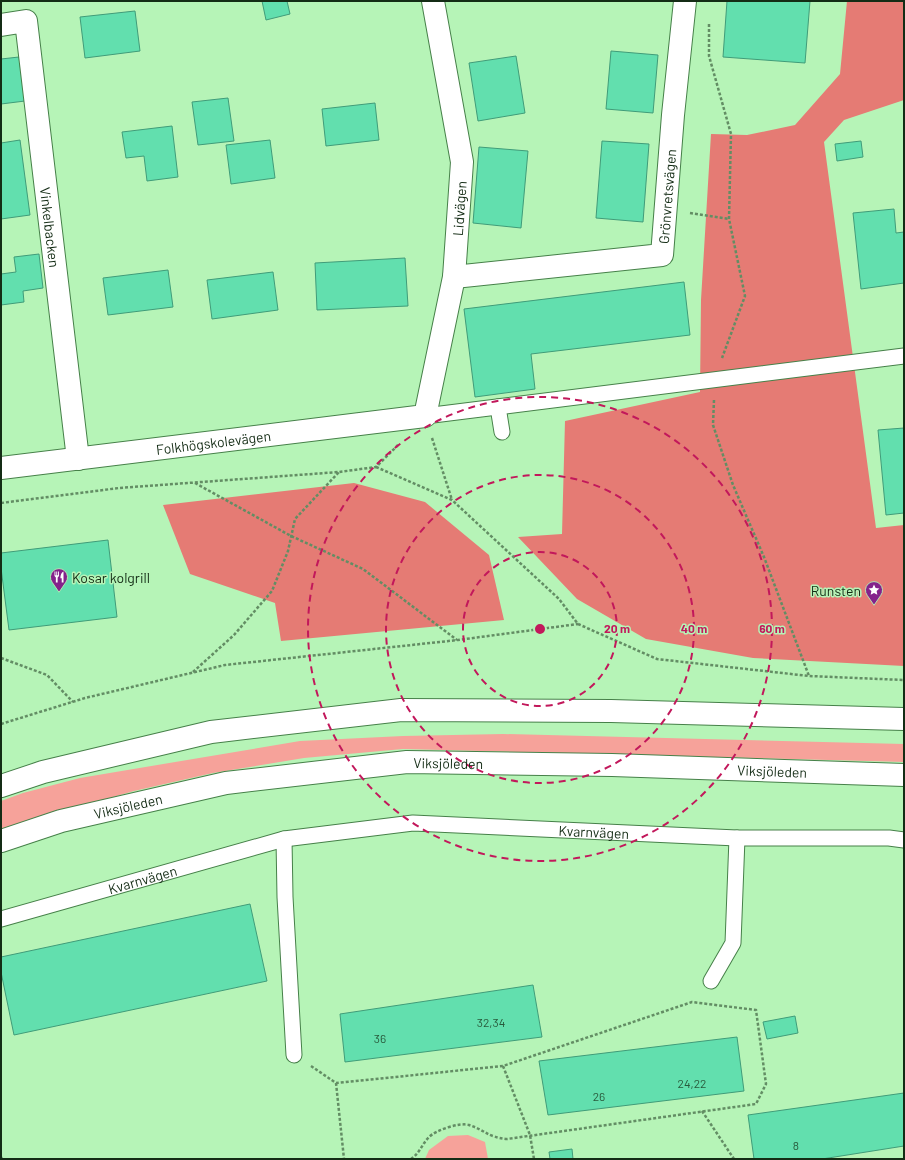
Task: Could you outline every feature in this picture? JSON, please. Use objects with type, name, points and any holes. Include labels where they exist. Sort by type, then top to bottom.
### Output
[{"type":"main road","name":"Lidvägen","points":[[425,416],[454,277],[462,162],[433,1]]},
{"type":"main road","name":"Grönvretsvägen","points":[[454,277],[662,255],[685,1]]},
{"type":"main road","name":"Vinkelbacken","points":[[1,25],[26,21],[78,459]]},
{"type":"main road","name":"Folkhögskolevägen","points":[[1,468],[425,416]]},
{"type":"main road","points":[[1,786],[43,772],[212,732],[401,710],[611,711],[904,719]]},
{"type":"main road","name":"Viksjöleden","points":[[1,841],[61,821],[226,783],[407,762],[620,765],[904,775]]},
{"type":"lane","points":[[425,416],[904,356]]},
{"type":"lane","points":[[498,407],[502,432]]},
{"type":"lane","name":"Kvarnvägen","points":[[1,919],[284,839],[413,823],[737,838],[889,838],[904,840]]},
{"type":"lane","points":[[711,981],[733,943],[737,838]]},
{"type":"lane","points":[[284,839],[285,897],[294,1055]]},
{"type":"path","points":[[709,17],[709,56]]},
{"type":"path","points":[[665,209],[729,218]]},
{"type":"path","points":[[376,467],[425,416],[452,500]]},
{"type":"path","points":[[1,503],[119,488],[340,472],[376,467],[452,500],[559,599],[578,624],[657,659],[809,676],[904,680]]},
{"type":"path","points":[[192,673],[234,635],[272,591],[288,551],[295,519],[340,472]]},
{"type":"path","points":[[195,483],[291,536],[363,569],[458,640]]},
{"type":"path","points":[[1,724],[73,702],[225,665],[458,640],[578,624]]},
{"type":"path","points":[[1,658],[47,675],[73,702]]},
{"type":"path","points":[[294,1055],[336,1083],[503,1066],[692,1002],[756,1010],[766,1084],[756,1104],[507,1139],[493,1138],[468,1124],[444,1128],[428,1137],[418,1155],[412,1159]]},
{"type":"path","points":[[503,1066],[530,1135],[534,1159]]},
{"type":"path","points":[[336,1083],[344,1159]]},
{"type":"path","points":[[702,1111],[734,1159]]},
{"type":"shaded area","points":[[847,1],[904,1],[904,100],[844,120],[824,142],[876,528],[904,525],[904,666],[753,658],[646,639],[577,599],[518,537],[562,534],[565,421],[700,392],[701,300],[711,134],[747,135],[795,125],[840,74]]},
{"type":"shaded area","points":[[354,483],[425,502],[489,555],[504,620],[281,641],[275,603],[190,574],[163,505]]},
{"type":"shaded area","points":[[503,734],[904,744],[904,762],[403,749],[304,758],[213,773],[134,791],[1,829],[1,801],[23,793],[80,778],[300,741],[403,736]]},
{"type":"shaded area","points":[[468,1135],[485,1142],[488,1159],[425,1159],[429,1150],[448,1136]]},
{"type":"building","points":[[262,1],[287,1],[290,14],[266,20]]},
{"type":"building","points":[[727,1],[810,1],[805,63],[723,57]]},
{"type":"building","points":[[135,11],[140,51],[85,58],[80,17]]},
{"type":"building","points":[[611,51],[658,55],[653,113],[606,109]]},
{"type":"building","points":[[516,56],[525,113],[478,121],[469,63]]},
{"type":"building","points":[[19,57],[25,101],[1,104],[1,59]]},
{"type":"building","points":[[228,98],[234,141],[198,145],[192,102]]},
{"type":"building","points":[[375,103],[379,140],[326,146],[322,109]]},
{"type":"building","points":[[172,126],[178,177],[147,181],[144,156],[126,158],[122,132]]},
{"type":"building","points":[[20,140],[30,215],[1,219],[1,143]]},
{"type":"building","points":[[270,140],[275,178],[231,184],[226,145]]},
{"type":"building","points":[[602,141],[649,144],[643,222],[596,218]]},
{"type":"building","points":[[861,141],[863,157],[837,161],[835,144]]},
{"type":"building","points":[[479,147],[528,151],[521,228],[473,223]]},
{"type":"building","points":[[894,209],[896,233],[904,232],[904,283],[861,289],[853,213]]},
{"type":"building","points":[[39,254],[43,288],[23,291],[24,302],[1,305],[1,274],[16,272],[14,257]]},
{"type":"building","points":[[405,258],[408,306],[317,310],[315,263]]},
{"type":"building","points":[[168,270],[173,307],[108,315],[103,278]]},
{"type":"building","points":[[273,272],[278,310],[212,319],[207,280]]},
{"type":"building","points":[[684,282],[690,335],[531,354],[535,389],[475,397],[464,309]]},
{"type":"building","points":[[904,428],[904,513],[886,515],[878,430]]},
{"type":"building","name":"Kosar kolgrill","points":[[108,540],[117,617],[9,630],[1,568],[1,553]]},
{"type":"building","points":[[250,904],[267,981],[14,1035],[1,972],[1,957]]},
{"type":"building","points":[[533,985],[542,1037],[345,1062],[340,1014]]},
{"type":"building","points":[[795,1016],[798,1033],[767,1039],[763,1022]]},
{"type":"building","points":[[737,1037],[744,1091],[548,1115],[539,1061]]},
{"type":"building","points":[[904,1093],[904,1146],[822,1159],[754,1159],[748,1115]]},
{"type":"building","points":[[572,1149],[573,1159],[550,1159],[549,1152]]},
{"type":"place","name":"Kosar kolgrill","points":[[59,592]]},
{"type":"place","name":"Runsten","points":[[874,605]]}]
